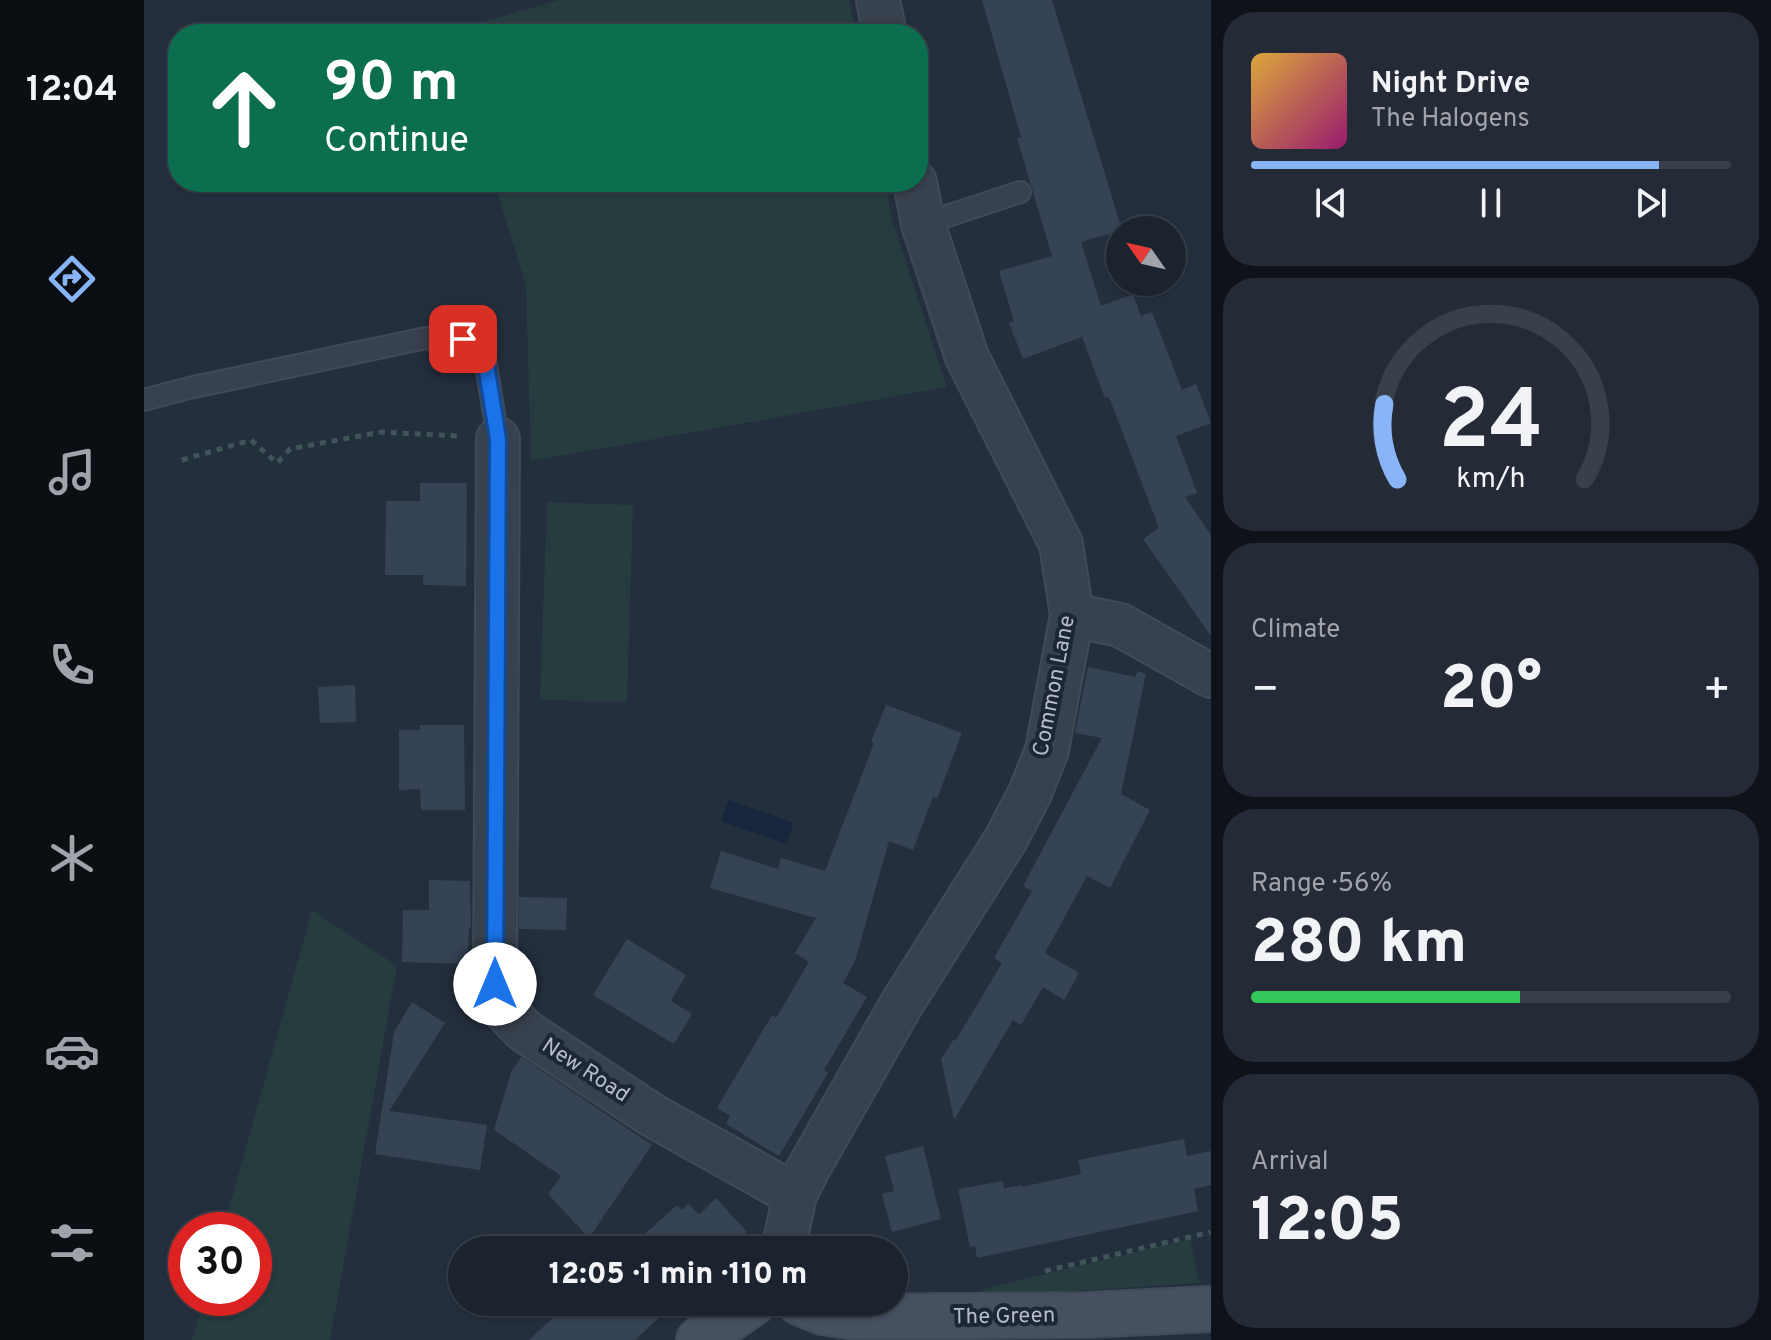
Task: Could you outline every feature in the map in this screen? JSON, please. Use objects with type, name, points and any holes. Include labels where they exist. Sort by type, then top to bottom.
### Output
[{"type":"street","points":[[878,0],[883,24]]},
{"type":"street","name":"Common Lane","points":[[786,1236],[795,1195],[901,1005],[1006,839],[1030,793],[1047,750],[1072,615],[1061,544],[967,357],[923,224],[917,192]]},
{"type":"street","name":"New Road","points":[[498,439],[495,984],[505,1011],[526,1032],[652,1115],[795,1195]]},
{"type":"street","points":[[1072,615],[1120,625],[1211,676]]},
{"type":"street","name":"The Green","points":[[849,1316],[1086,1328],[1211,1309]]},
{"type":"street","points":[[699,1340],[734,1316]]},
{"type":"lane","points":[[923,224],[1020,192]]},
{"type":"lane","points":[[144,400],[426,338],[463,339],[485,358],[498,439]]},
{"type":"path","points":[[182,460],[251,440],[277,463],[290,449],[381,432],[498,439]]},
{"type":"path","points":[[1042,1271],[1211,1232]]},
{"type":"green space","points":[[559,0],[849,0],[854,24],[475,24]]},
{"type":"green space","points":[[497,192],[887,192],[893,223],[947,387],[531,461],[526,285]]},
{"type":"green space","points":[[547,502],[633,505],[627,702],[540,700]]},
{"type":"green space","points":[[312,910],[397,966],[330,1340],[192,1340],[199,1316],[272,1316],[272,1212],[228,1212]]},
{"type":"green space","points":[[1190,1239],[1200,1283],[979,1297],[983,1289]]},
{"type":"water","points":[[728,800],[794,823],[786,844],[721,821]]},
{"type":"building","points":[[982,0],[1052,0],[1118,216],[1106,216],[1106,235],[1081,242],[1101,306],[1134,296],[1141,316],[1152,312],[1182,390],[1196,384],[1211,423],[1176,436],[1197,493],[1185,497],[1211,535],[1211,636],[1143,539],[1159,528],[1109,397],[1105,398],[1082,337],[1023,359],[1009,323],[1014,321],[999,271],[1052,256],[1017,138],[1021,137]]},
{"type":"building","points":[[420,483],[467,483],[466,586],[423,585],[423,575],[385,575],[386,501],[420,501]]},
{"type":"building","points":[[1088,667],[1135,677],[1138,671],[1146,674],[1121,794],[1150,810],[1110,888],[1087,876],[1045,953],[1079,973],[1064,1000],[1043,987],[1021,1025],[1013,1020],[954,1120],[941,1059],[956,1040],[1002,963],[994,958],[1032,891],[1023,886],[1102,738],[1075,733]]},
{"type":"building","points":[[355,685],[356,722],[320,723],[318,687]]},
{"type":"building","points":[[886,705],[962,733],[937,799],[933,797],[913,850],[889,841],[855,961],[843,983],[867,997],[824,1070],[828,1073],[779,1156],[726,1124],[730,1116],[717,1108],[772,1015],[776,1018],[809,962],[795,953],[816,918],[710,888],[721,851],[778,869],[781,858],[825,871]]},
{"type":"building","points":[[420,725],[464,725],[465,810],[421,810],[420,789],[399,790],[399,730],[420,730]]},
{"type":"building","points":[[429,880],[470,881],[468,964],[402,962],[403,910],[429,910]]},
{"type":"building","points":[[519,897],[567,898],[566,930],[519,929]]},
{"type":"building","points":[[627,939],[686,975],[671,1001],[692,1014],[674,1044],[593,995]]},
{"type":"building","points":[[412,1002],[445,1023],[389,1111],[487,1125],[480,1170],[375,1154],[394,1032]]},
{"type":"building","points":[[521,1057],[652,1145],[590,1236],[548,1194],[561,1176],[494,1130],[511,1072]]},
{"type":"building","points":[[1184,1139],[1187,1156],[1211,1151],[1211,1185],[1194,1189],[1198,1211],[977,1258],[975,1246],[970,1247],[958,1189],[1003,1181],[1004,1188],[1022,1187],[1081,1174],[1078,1160]]},
{"type":"building","points":[[923,1146],[941,1219],[892,1232],[882,1194],[894,1191],[885,1156]]},
{"type":"building","points":[[716,1198],[747,1232],[743,1236],[643,1236],[677,1205],[682,1210],[688,1203],[699,1215]]},
{"type":"building","points":[[555,1316],[661,1316],[635,1340],[529,1340]]},
{"type":"route","points":[[463,339],[485,358],[498,439],[495,984]]}]
